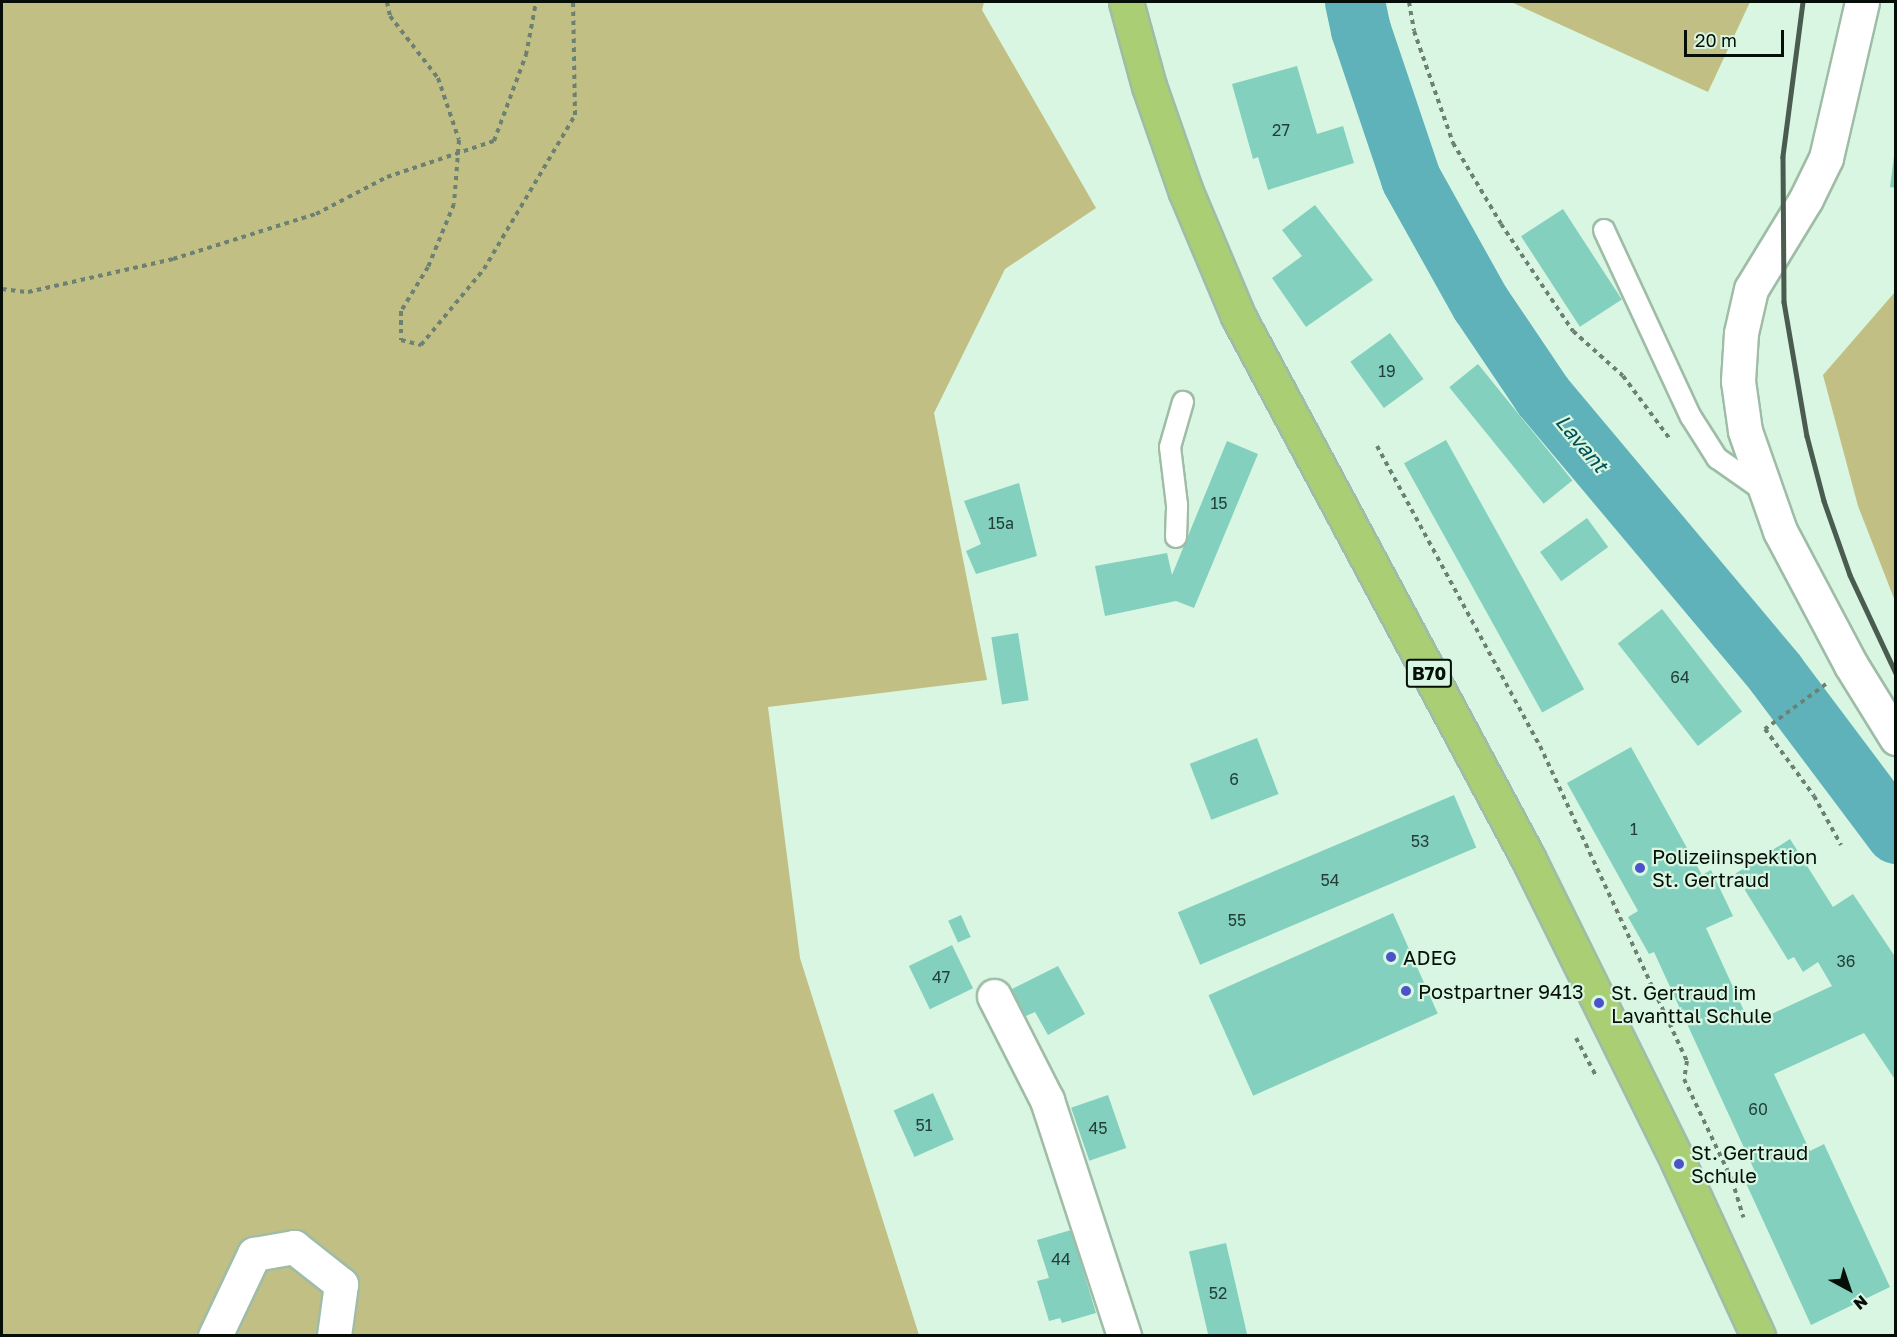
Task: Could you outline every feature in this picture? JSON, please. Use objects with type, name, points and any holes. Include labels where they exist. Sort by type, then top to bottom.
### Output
[{"type":"main road","name":"B70","points":[[1126,2],[1186,192],[1238,316],[1528,858],[1761,1331]]},
{"type":"street","points":[[1862,2],[1826,158],[1806,199],[1751,289],[1741,333],[1738,381],[1745,431],[1764,491],[1851,664],[1896,738]]},
{"type":"street","points":[[994,996],[1047,1100],[1124,1335]]},
{"type":"street","points":[[215,1335],[254,1254],[294,1248],[341,1284],[334,1335]]},
{"type":"lane","points":[[1604,230],[1691,417],[1717,458],[1764,491]]},
{"type":"lane","points":[[1176,537],[1177,505],[1170,447],[1183,402]]},
{"type":"path","points":[[387,2],[390,16],[438,78],[459,140],[454,204],[429,267],[401,311],[401,340],[421,345],[484,269],[575,115],[573,2]]},
{"type":"path","points":[[2,289],[28,292],[172,259],[316,214],[387,177],[494,141],[526,55],[536,2]]},
{"type":"path","points":[[1409,2],[1414,31],[1453,143],[1501,224],[1572,331],[1623,376],[1660,429],[1674,442]]},
{"type":"path","points":[[1377,446],[1540,746],[1687,1061],[1684,1079],[1732,1180],[1745,1223]]},
{"type":"path","points":[[1833,678],[1765,729],[1814,795],[1841,845]]},
{"type":"shaded area","points":[[2,2],[984,2],[982,10],[1096,208],[1005,269],[934,413],[987,680],[768,707],[800,958],[919,1335],[2,1336]]},
{"type":"shaded area","points":[[1511,2],[1750,2],[1708,92]]},
{"type":"shaded area","points":[[1895,292],[1895,601],[1858,506],[1823,375]]},
{"type":"building","points":[[1297,66],[1317,134],[1343,126],[1354,163],[1268,190],[1258,157],[1253,159],[1232,84]]},
{"type":"building","points":[[1894,156],[1896,156],[1896,188],[1890,187]]},
{"type":"building","points":[[1315,205],[1373,280],[1306,327],[1272,278],[1302,256],[1282,230]]},
{"type":"building","points":[[1563,209],[1622,300],[1580,327],[1521,236]]},
{"type":"building","points":[[1390,333],[1424,379],[1384,408],[1350,362]]},
{"type":"building","points":[[1478,364],[1572,481],[1544,504],[1449,387]]},
{"type":"building","points":[[1446,440],[1584,689],[1542,713],[1404,463]]},
{"type":"building","points":[[1227,441],[1258,454],[1194,608],[1176,601],[1105,616],[1095,566],[1167,553],[1172,575]]},
{"type":"building","points":[[1019,483],[1037,556],[976,574],[966,551],[981,544],[964,501]]},
{"type":"building","points":[[1587,518],[1608,547],[1561,581],[1540,552]]},
{"type":"building","points":[[1662,609],[1742,711],[1698,746],[1618,643]]},
{"type":"building","points":[[1018,633],[1029,700],[1002,704],[991,637]]},
{"type":"building","points":[[1257,738],[1279,794],[1211,820],[1190,764]]},
{"type":"building","points":[[1631,747],[1702,875],[1711,870],[1733,916],[1706,928],[1750,1024],[1832,986],[1818,962],[1803,972],[1794,957],[1788,960],[1735,874],[1790,839],[1833,907],[1853,894],[1896,958],[1896,1081],[1864,1033],[1774,1074],[1810,1151],[1824,1144],[1890,1287],[1811,1325],[1745,1181],[1757,1176],[1654,952],[1649,954],[1628,917],[1638,911],[1567,783]]},
{"type":"building","points":[[1454,795],[1476,847],[1200,965],[1178,912]]},
{"type":"building","points":[[1393,913],[1438,1013],[1253,1096],[1208,995]]},
{"type":"building","points":[[961,915],[971,937],[958,943],[948,921]]},
{"type":"building","points":[[952,945],[973,988],[930,1009],[909,966]]},
{"type":"building","points":[[1058,966],[1085,1014],[1048,1035],[1035,1012],[1017,1020],[1004,993]]},
{"type":"building","points":[[933,1093],[954,1140],[914,1157],[894,1110]]},
{"type":"building","points":[[1108,1095],[1126,1148],[1089,1161],[1071,1108]]},
{"type":"building","points":[[1071,1230],[1096,1313],[1062,1323],[1060,1318],[1049,1321],[1037,1281],[1049,1278],[1037,1240]]},
{"type":"building","points":[[1226,1243],[1247,1336],[1208,1336],[1189,1252]]},
{"type":"waterway","name":"Lavant","points":[[1355,2],[1361,30],[1411,179],[1481,304],[1543,396],[1776,674],[1896,834]]},
{"type":"railway","points":[[1803,2],[1783,157],[1784,302],[1807,436],[1824,501],[1850,575],[1896,673]]},
{"type":"place","name":"Polizeiinspektion St. Gertraud","points":[[1640,868]]},
{"type":"place","name":"ADEG","points":[[1391,957]]},
{"type":"place","name":"Postpartner 9413","points":[[1406,991]]},
{"type":"place","name":"St. Gertraud im Lavanttal Schule","points":[[1599,1003]]},
{"type":"place","name":"St. Gertraud Schule","points":[[1679,1164]]}]
